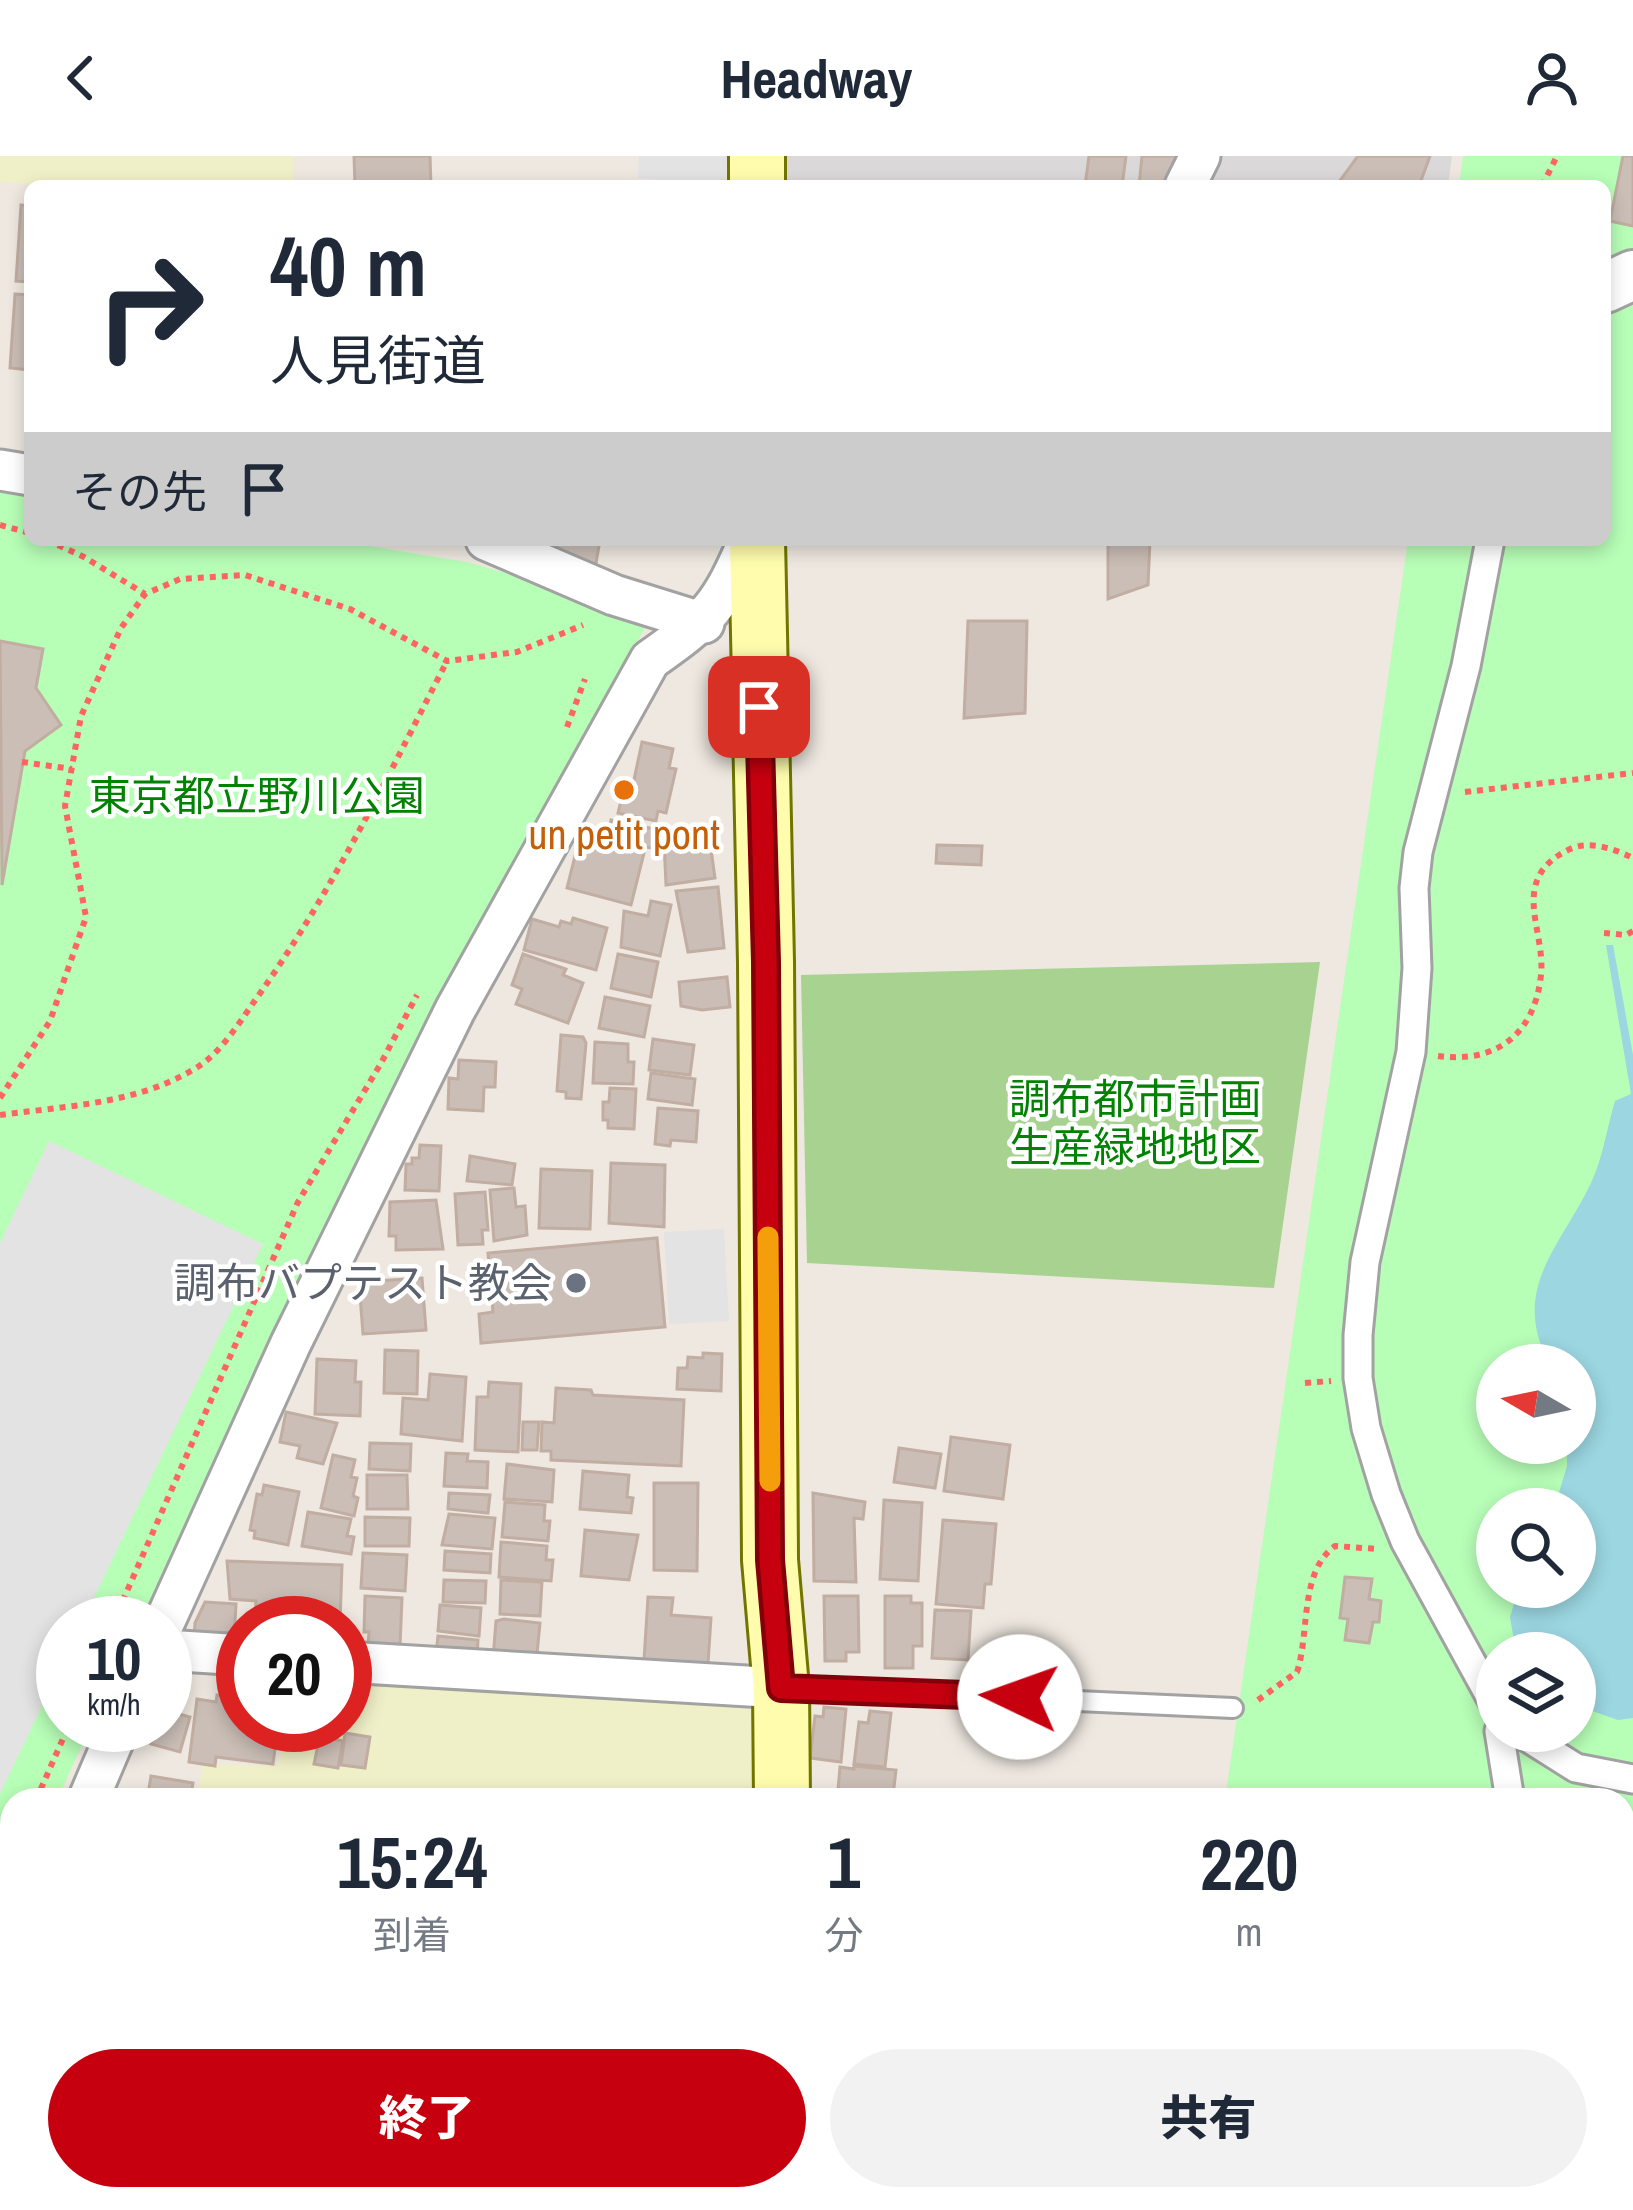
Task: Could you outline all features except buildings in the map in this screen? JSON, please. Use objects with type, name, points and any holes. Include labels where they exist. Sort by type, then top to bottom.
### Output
[{"type":"main road","points":[[753,546],[766,962],[770,1560],[781,1688],[782,1788]]},
{"type":"street","points":[[500,546],[614,595],[704,623]]},
{"type":"street","points":[[176,1596],[291,1343],[455,1010],[650,660],[704,623],[750,546]]},
{"type":"street","points":[[1476,1676],[1405,1541],[1386,1494],[1366,1428],[1358,1378],[1358,1335],[1365,1262],[1411,1052],[1418,852],[1478,617],[1489,546]]},
{"type":"street","points":[[372,1664],[781,1688]]},
{"type":"street","points":[[93,1788],[108,1752]]},
{"type":"street","points":[[1503,1752],[1508,1788]]},
{"type":"street","points":[[1550,1752],[1576,1768],[1632,1779]]},
{"type":"lane","points":[[781,1688],[1233,1708]]},
{"type":"path","points":[[59,546],[145,593]]},
{"type":"path","points":[[0,1098],[50,1021],[86,917],[65,806],[81,716],[121,628],[145,593],[180,580],[244,575],[350,609],[447,662],[517,652],[580,625],[598,624]]},
{"type":"path","points":[[0,1115],[94,1103],[157,1088],[200,1066],[230,1036],[283,961],[377,799],[447,662]]},
{"type":"path","points":[[22,762],[72,770]]},
{"type":"path","points":[[1431,796],[1633,773]]},
{"type":"path","points":[[1411,1052],[1448,1057],[1506,1045],[1531,1019],[1542,971],[1532,917],[1537,880],[1553,858],[1577,846],[1614,848],[1633,858]]},
{"type":"path","points":[[1604,933],[1633,932]]},
{"type":"path","points":[[1233,1708],[1251,1705],[1297,1672],[1314,1574],[1323,1555],[1335,1546],[1379,1549],[1405,1541]]},
{"type":"path","points":[[41,1788],[57,1752]]},
{"type":"shaded area","points":[[639,156],[727,156],[726,180],[638,178]]},
{"type":"shaded area","points":[[786,156],[1452,156],[1449,180],[787,180]]},
{"type":"shaded area","points":[[49,1141],[263,1244],[95,1596],[36,1596],[36,1719],[0,1788],[0,1243]]},
{"type":"shaded area","points":[[724,1229],[729,1321],[669,1324],[664,1232]]},
{"type":"green space","points":[[0,156],[293,156],[293,180],[0,182]]},
{"type":"green space","points":[[1463,156],[1633,156],[1633,1788],[1227,1788],[1407,546],[1611,546],[1611,180],[1460,180]]},
{"type":"green space","name":"東京都立野川公園","points":[[0,485],[24,489],[24,546],[369,546],[466,562],[654,613],[514,860],[449,986],[152,1596],[36,1596],[36,1752],[79,1752],[62,1788],[0,1788]]},
{"type":"green space","name":"調布都市計画 生産緑地地区","points":[[1320,962],[1274,1288],[807,1263],[801,975]]},
{"type":"green space","points":[[372,1676],[758,1702],[760,1788],[199,1788],[202,1764],[278,1766],[280,1752],[372,1752]]},
{"type":"water","points":[[1606,945],[1613,945],[1633,1055],[1633,1718],[1618,1720],[1596,1712],[1596,1632],[1512,1632],[1510,1617],[1513,1608],[1596,1608],[1596,1488],[1560,1488],[1567,1464],[1596,1464],[1596,1344],[1541,1344],[1535,1314],[1544,1270],[1595,1173],[1615,1101],[1631,1094]]},
{"type":"slow traffic","points":[[768,1237],[770,1481]]},
{"type":"place","name":"un petit pont","points":[[624,790]]},
{"type":"place","name":"調布バプテスト教会","points":[[576,1283]]},
{"type":"route","points":[[759,707],[766,962],[770,1560],[781,1688],[1020,1697]]}]
